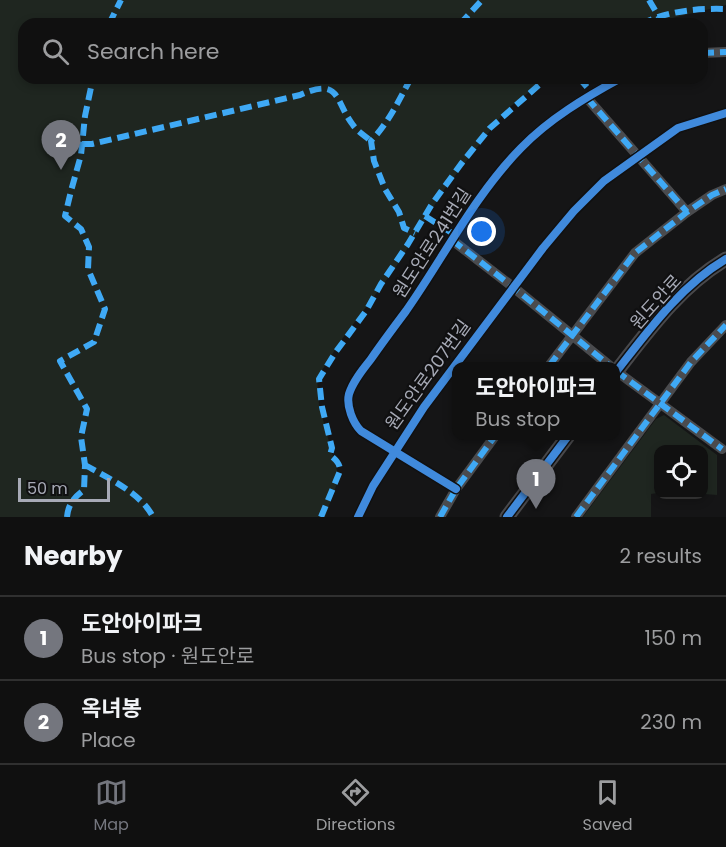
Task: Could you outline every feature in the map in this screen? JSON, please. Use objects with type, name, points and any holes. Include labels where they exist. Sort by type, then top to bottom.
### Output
[{"type":"street","points":[[708,53],[726,52]]},
{"type":"street","name":"원도안로241번길","points":[[456,489],[361,431],[355,425],[349,395],[356,380],[407,309],[491,182],[522,147],[550,123],[611,84]]},
{"type":"street","points":[[587,98],[687,212]]},
{"type":"street","points":[[513,287],[574,211],[604,181],[678,128],[726,113]]},
{"type":"street","points":[[552,362],[635,253],[687,212],[712,195],[726,189]]},
{"type":"street","name":"원도안로241번길","points":[[452,240],[605,362]]},
{"type":"street","name":"원도안로","points":[[620,367],[658,319],[696,280],[726,259]]},
{"type":"street","name":"원도안로207번길","points":[[457,362],[513,287]]},
{"type":"street","points":[[576,517],[691,362],[726,325]]},
{"type":"street","name":"원도안로207번길","points":[[358,517],[372,486],[394,451],[452,369]]},
{"type":"street","points":[[620,375],[660,405],[724,446],[726,461]]},
{"type":"street","points":[[440,517],[456,489],[491,440]]},
{"type":"street","points":[[507,517],[564,440]]},
{"type":"shaded area","points":[[0,0],[726,0],[726,5],[673,18],[18,18],[18,84],[540,84],[507,109],[444,190],[394,270],[342,339],[317,378],[319,405],[339,478],[325,517],[0,517]]},
{"type":"shaded area","points":[[664,415],[704,445],[654,445],[654,494],[651,494],[651,517],[583,517],[656,419]]},
{"type":"shaded area","points":[[708,448],[717,455],[717,495],[708,494]]},
{"type":"marked path","points":[[112,18],[121,0]]},
{"type":"marked path","points":[[466,18],[482,0]]},
{"type":"marked path","points":[[649,0],[659,17]]},
{"type":"marked path","points":[[656,18],[683,11],[726,9]]},
{"type":"marked path","points":[[708,53],[726,52]]},
{"type":"marked path","points":[[67,517],[72,502],[84,490],[85,465],[81,437],[87,409],[60,361],[94,342],[105,309],[88,269],[89,247],[81,229],[65,216],[81,155],[85,116],[92,84]]},
{"type":"marked path","points":[[408,84],[388,119],[371,141],[374,161],[385,189],[399,212],[404,228],[415,233]]},
{"type":"marked path","points":[[321,517],[340,471],[336,460],[330,455],[332,448],[322,407],[319,379],[366,311],[432,204],[461,164],[490,128],[540,84]]},
{"type":"marked path","points":[[584,84],[593,94]]},
{"type":"marked path","points":[[82,144],[92,144],[323,89],[335,94],[355,127],[371,141]]},
{"type":"marked path","points":[[587,98],[687,212]]},
{"type":"marked path","points":[[552,362],[635,253],[687,212],[712,195],[726,189]]},
{"type":"marked path","points":[[425,216],[455,235]]},
{"type":"marked path","points":[[452,240],[605,362]]},
{"type":"marked path","points":[[576,517],[691,362],[726,325]]},
{"type":"marked path","points":[[620,374],[722,449]]},
{"type":"marked path","points":[[440,517],[456,489],[492,440]]},
{"type":"marked path","points":[[85,465],[132,493],[148,508],[153,517]]},
{"type":"cycle path","points":[[456,489],[361,431],[349,409],[349,394],[358,375],[406,311],[474,206],[504,167],[532,137],[556,118],[611,84]]},
{"type":"cycle path","points":[[458,362],[543,248],[574,211],[604,181],[678,128],[726,113]]},
{"type":"cycle path","points":[[620,367],[679,296],[709,270],[726,259]]},
{"type":"cycle path","points":[[358,517],[373,486],[424,407],[452,370]]},
{"type":"cycle path","points":[[507,517],[565,440]]},
{"type":"place","name":"옥녀봉","points":[[61,170]]},
{"type":"place","name":"도안아이파크","points":[[536,509]]}]
